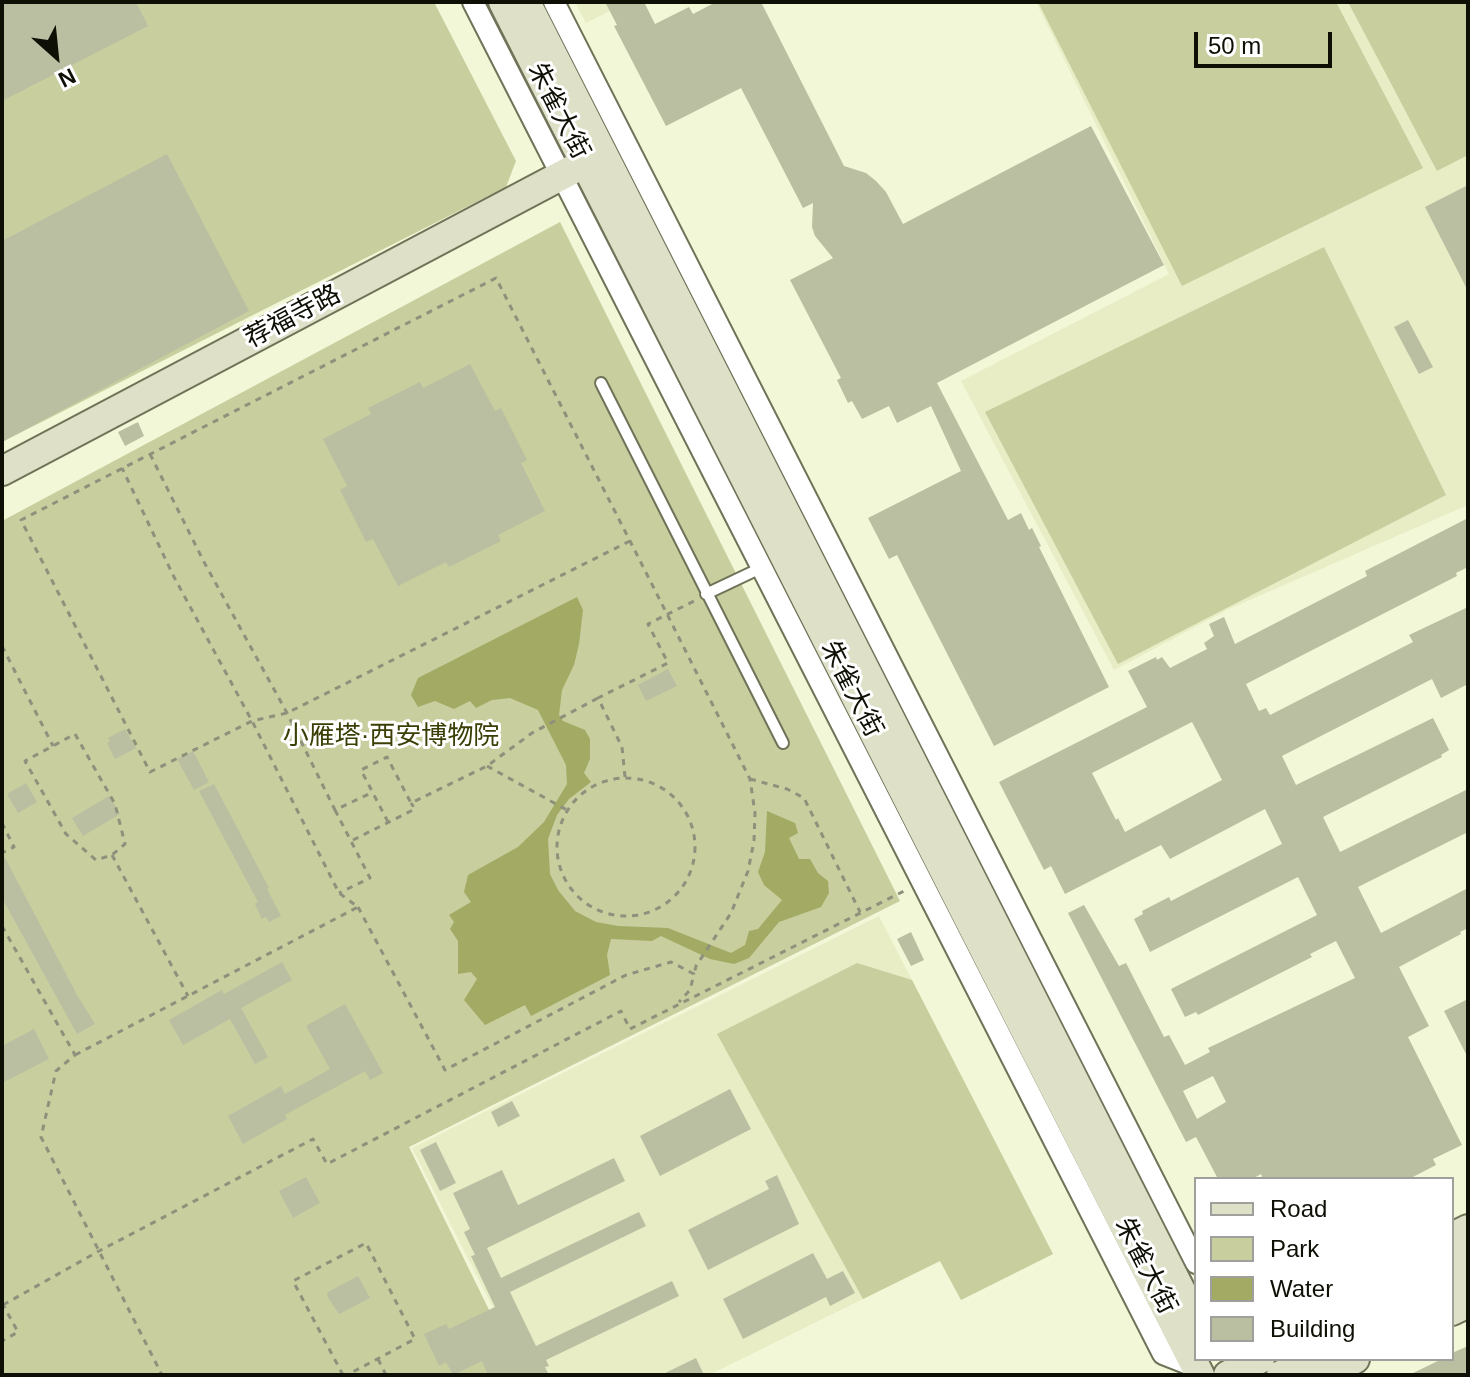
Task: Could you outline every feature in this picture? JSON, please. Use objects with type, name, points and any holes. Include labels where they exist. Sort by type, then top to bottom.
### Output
[{"type":"main road","name":"朱雀大街","points":[[503,2],[573,169],[772,562],[1194,1354]]},
{"type":"main road","name":"朱雀大街","points":[[526,2],[1194,1316]]},
{"type":"main road","name":"荐福寺路","points":[[2,471],[573,169]]},
{"type":"main road","points":[[1226,1375],[1256,1361]]},
{"type":"main road","points":[[1281,1375],[1308,1361]]},
{"type":"main road","points":[[1323,1375],[1351,1361]]},
{"type":"main road","name":"朱雀大街","points":[[1201,1367],[1226,1375]]},
{"type":"street","points":[[473,2],[573,169]]},
{"type":"street","points":[[554,2],[1194,1259]]},
{"type":"street","points":[[772,562],[922,883],[1163,1354],[1201,1367]]},
{"type":"lane","points":[[601,383],[783,743]]},
{"type":"lane","points":[[706,594],[772,562]]},
{"type":"path","points":[[630,541],[287,713],[252,721],[150,772],[21,520],[496,278],[630,541],[750,779],[755,813],[748,871],[731,913],[696,966],[690,990],[675,1006]]},
{"type":"path","points":[[150,454],[370,878],[339,893]]},
{"type":"path","points":[[122,468],[174,577],[252,721],[339,893],[358,907],[445,1070],[626,975],[671,962],[694,974]]},
{"type":"path","points":[[411,803],[487,766],[532,733],[668,663],[648,624],[706,594]]},
{"type":"path","points":[[2,646],[53,746]]},
{"type":"path","points":[[598,698],[622,747],[625,777]]},
{"type":"path","points":[[75,734],[115,804],[125,844],[112,855],[96,860],[66,834],[25,761],[53,746],[75,734]]},
{"type":"path","points":[[351,840],[415,809],[387,757],[361,770],[388,822]]},
{"type":"path","points":[[487,766],[567,810]]},
{"type":"path","points":[[625,777],[648,780],[669,791],[685,808],[694,828],[697,851],[691,874],[679,893],[661,908],[639,916],[616,916],[594,909],[576,896],[563,877],[557,855],[558,832],[567,810],[582,793],[602,781],[625,777]]},
{"type":"path","points":[[750,779],[787,789],[804,798],[860,912]]},
{"type":"path","points":[[335,810],[373,792]]},
{"type":"path","points":[[2,823],[14,847],[2,853]]},
{"type":"path","points":[[112,855],[188,996]]},
{"type":"path","points":[[2,1341],[18,1332],[3,1304],[313,1139],[327,1164],[621,1011],[630,1029],[922,883]]},
{"type":"path","points":[[162,1375],[41,1137],[56,1071],[75,1055],[358,907]]},
{"type":"path","points":[[2,926],[75,1055]]},
{"type":"path","points":[[366,1243],[415,1339],[378,1359],[345,1375],[293,1281],[366,1243]]},
{"type":"path","points":[[378,1359],[386,1375]]},
{"type":"shaded area","points":[[575,2],[628,2],[586,23]]},
{"type":"shaded area","points":[[1036,2],[1468,2],[1468,505],[1229,609],[1114,670],[961,381],[1169,274]]},
{"type":"shaded area","points":[[879,916],[1053,1254],[961,1300],[940,1261],[709,1375],[527,1375],[412,1148]]},
{"type":"green space","points":[[2,2],[434,2],[516,161],[506,187],[2,442]]},
{"type":"green space","points":[[1038,2],[1336,2],[1423,168],[1182,286]]},
{"type":"green space","points":[[1348,2],[1468,2],[1468,155],[1437,171]]},
{"type":"green space","name":"小雁塔·西安博物院","points":[[560,222],[900,901],[409,1147],[521,1375],[2,1375],[2,521]]},
{"type":"green space","points":[[1324,247],[1446,495],[1118,664],[985,412]]},
{"type":"green space","points":[[857,963],[912,980],[1053,1254],[961,1300],[940,1261],[863,1299],[717,1034]]},
{"type":"water","points":[[577,597],[583,610],[579,644],[574,665],[562,690],[559,715],[563,721],[585,730],[590,739],[590,759],[584,773],[591,782],[569,799],[557,815],[548,839],[550,874],[575,911],[596,922],[668,928],[731,953],[745,945],[749,931],[758,929],[782,900],[764,885],[758,872],[765,852],[767,811],[795,823],[798,833],[789,838],[799,859],[810,859],[818,873],[828,881],[829,893],[821,907],[779,922],[749,958],[734,964],[710,959],[661,936],[652,941],[611,939],[607,955],[610,975],[531,1016],[525,1005],[485,1025],[464,1000],[477,979],[471,972],[458,974],[458,941],[450,929],[454,922],[449,915],[471,902],[464,892],[468,875],[518,847],[544,822],[567,784],[566,765],[538,710],[510,698],[492,700],[476,708],[470,701],[454,709],[435,701],[418,707],[411,695],[418,678]]},
{"type":"building","points":[[2,2],[136,2],[148,26],[2,101]]},
{"type":"building","points":[[605,2],[644,2],[655,24],[689,7],[693,14],[716,2],[761,2],[844,166],[866,173],[876,181],[886,192],[903,224],[1091,126],[1164,265],[937,383],[1008,520],[1021,513],[1029,530],[1032,528],[1109,687],[994,746],[897,555],[889,559],[868,518],[961,471],[931,406],[897,423],[889,406],[862,419],[852,401],[848,403],[837,380],[841,378],[790,280],[833,258],[815,236],[812,227],[813,203],[803,208],[741,88],[666,126],[614,26],[617,25]]},
{"type":"building","points":[[167,154],[249,311],[2,442],[2,241]]},
{"type":"building","points":[[1468,185],[1468,291],[1425,207]]},
{"type":"building","points":[[1408,320],[1433,367],[1419,374],[1394,327]]},
{"type":"building","points":[[470,364],[495,411],[501,408],[527,460],[521,463],[545,511],[498,535],[501,541],[449,567],[446,562],[398,586],[373,539],[366,542],[340,490],[347,486],[323,439],[371,414],[368,408],[420,382],[423,388]]},
{"type":"building","points":[[138,422],[144,436],[125,446],[118,432]]},
{"type":"building","points":[[1468,518],[1468,567],[1456,573],[1457,576],[1246,684],[1259,711],[1266,708],[1270,715],[1413,642],[1409,635],[1468,607],[1468,684],[1441,698],[1432,679],[1282,756],[1296,785],[1433,718],[1449,750],[1442,757],[1323,817],[1340,852],[1468,789],[1468,832],[1358,887],[1381,933],[1468,888],[1468,928],[1399,967],[1429,1026],[1408,1037],[1462,1145],[1433,1159],[1436,1165],[1413,1177],[1262,1177],[1261,1174],[1256,1177],[1217,1177],[1196,1137],[1186,1142],[1068,913],[1084,905],[1119,966],[1126,963],[1164,1037],[1169,1035],[1185,1065],[1210,1052],[1208,1048],[1355,978],[1336,941],[1310,954],[1312,957],[1198,1015],[1196,1012],[1185,1017],[1171,989],[1317,915],[1298,877],[1150,952],[1134,919],[1143,914],[1142,911],[1169,897],[1171,901],[1282,844],[1265,809],[1170,859],[1161,845],[1065,894],[1051,866],[1044,870],[999,782],[1147,707],[1128,671],[1156,657],[1157,660],[1162,657],[1170,668],[1207,649],[1204,643],[1214,636],[1209,624],[1224,617],[1235,644],[1367,576],[1365,571]],"holes":[[[1192,722],[1222,780],[1125,832],[1092,773]],[[1213,1076],[1226,1102],[1197,1119],[1183,1091]]]},
{"type":"building","points":[[668,669],[677,686],[646,701],[638,685]]},
{"type":"building","points":[[125,729],[136,748],[115,759],[107,743],[110,741],[108,738]]},
{"type":"building","points":[[193,751],[209,782],[194,790],[177,759]]},
{"type":"building","points":[[26,783],[37,802],[18,813],[7,794]]},
{"type":"building","points":[[214,784],[281,916],[269,922],[266,917],[262,919],[255,904],[258,902],[199,791]]},
{"type":"building","points":[[109,796],[120,814],[83,836],[72,818]]},
{"type":"building","points":[[2,852],[95,1024],[77,1034],[2,898]]},
{"type":"building","points":[[911,932],[924,960],[911,966],[897,939]]},
{"type":"building","points":[[282,962],[292,980],[241,1008],[268,1057],[255,1064],[230,1019],[183,1045],[169,1020],[222,990],[224,994]]},
{"type":"building","points":[[1468,999],[1468,1058],[1444,1011]]},
{"type":"building","points":[[345,1004],[383,1073],[370,1080],[365,1071],[285,1115],[287,1119],[243,1144],[228,1116],[281,1086],[285,1094],[330,1069],[306,1026]]},
{"type":"building","points":[[34,1029],[49,1059],[2,1083],[2,1046]]},
{"type":"building","points":[[730,1089],[751,1129],[660,1176],[640,1136]]},
{"type":"building","points":[[512,1101],[520,1116],[498,1127],[491,1112]]},
{"type":"building","points":[[436,1142],[456,1183],[440,1191],[420,1150]]},
{"type":"building","points":[[614,1158],[625,1181],[487,1248],[501,1278],[639,1212],[646,1226],[510,1292],[536,1346],[672,1281],[679,1296],[546,1360],[549,1375],[488,1375],[482,1361],[453,1375],[446,1362],[439,1366],[424,1334],[446,1324],[449,1329],[495,1307],[471,1256],[475,1255],[464,1232],[470,1229],[453,1193],[502,1170],[518,1205]]},
{"type":"building","points":[[777,1175],[799,1224],[708,1270],[688,1230],[769,1189],[765,1181]]},
{"type":"building","points":[[306,1177],[320,1203],[293,1218],[279,1191]]},
{"type":"building","points":[[813,1253],[827,1279],[843,1271],[855,1293],[830,1306],[826,1297],[743,1339],[723,1299]]},
{"type":"building","points":[[358,1276],[370,1298],[339,1314],[327,1296],[328,1292]]},
{"type":"building","points":[[1468,1346],[1468,1375],[1409,1375],[1438,1361],[1454,1361],[1454,1352]]},
{"type":"building","points":[[696,1358],[704,1375],[661,1375]]}]
